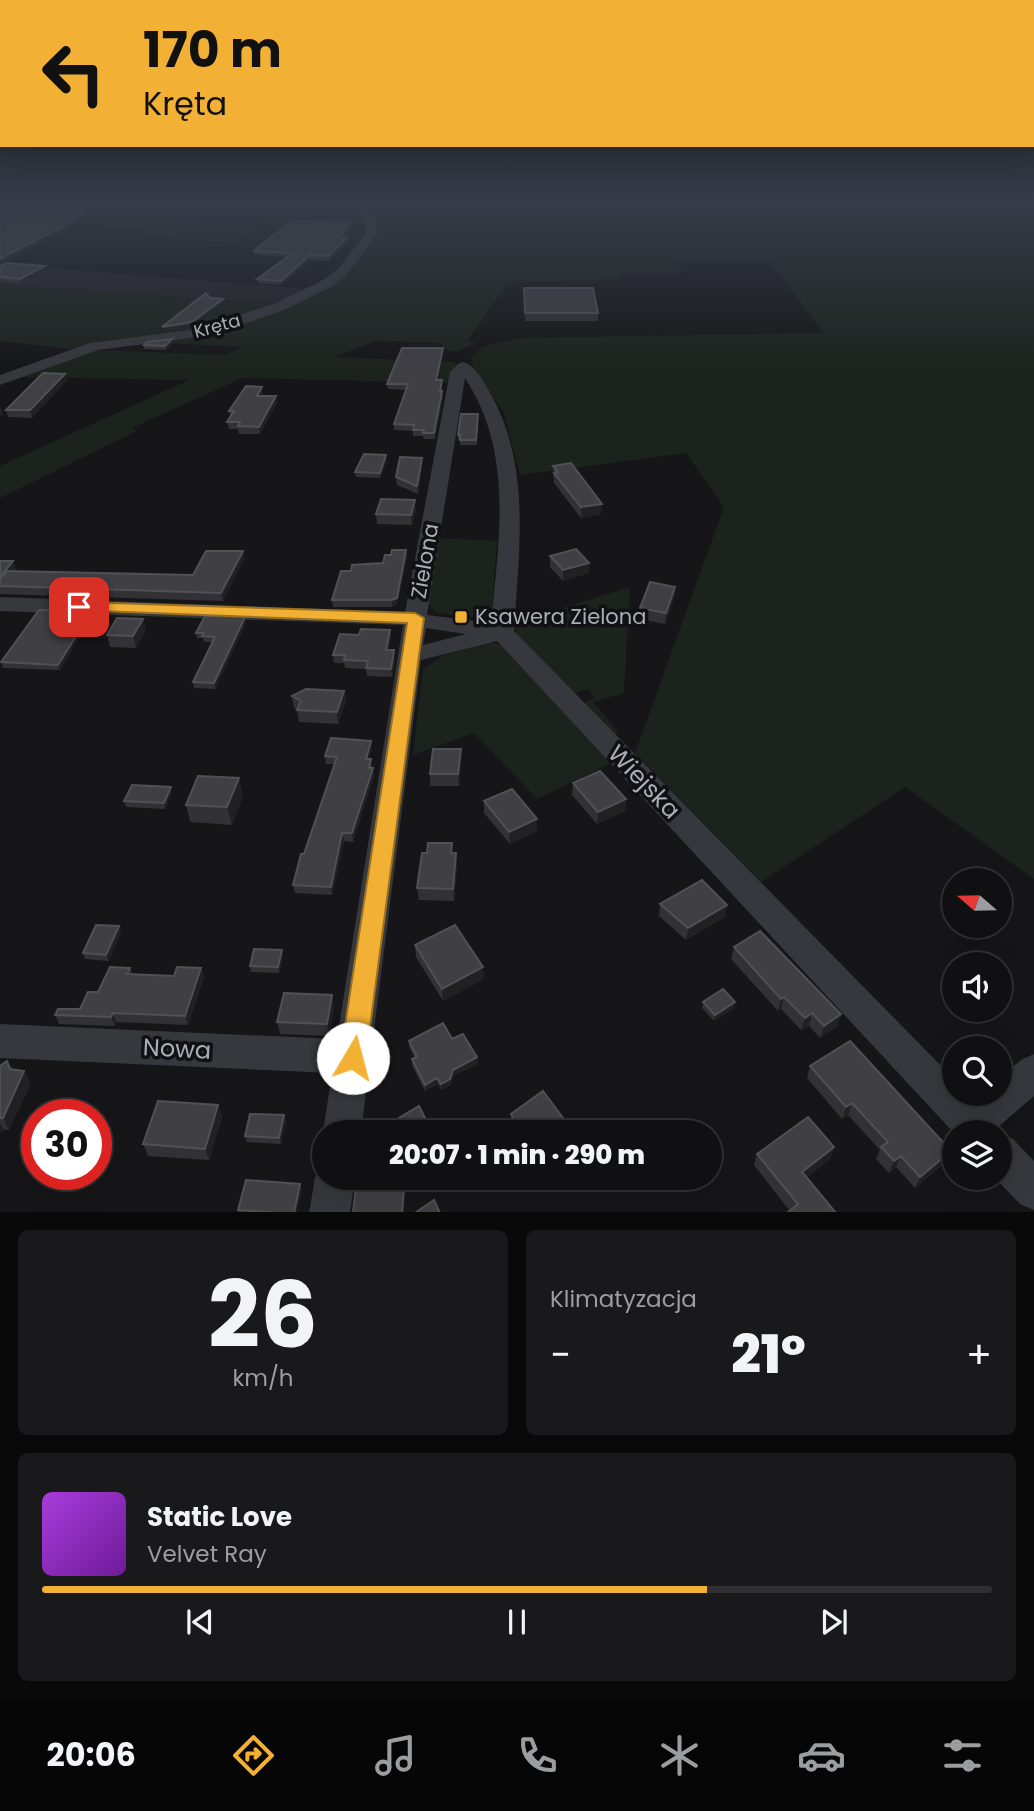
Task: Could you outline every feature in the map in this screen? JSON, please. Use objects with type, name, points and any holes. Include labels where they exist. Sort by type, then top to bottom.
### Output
[{"type":"street","name":"Kręta","points":[[0,380],[95,346],[190,334],[221,327],[320,289],[342,272],[352,259]]},
{"type":"street","name":"Zielona","points":[[344,1120],[415,618],[458,372],[463,367],[470,373],[491,407],[500,426],[507,457],[510,510],[502,632]]},
{"type":"street","points":[[0,604],[415,618],[502,632]]},
{"type":"street","points":[[410,652],[421,653],[502,632]]},
{"type":"street","name":"Wiejska","points":[[502,632],[966,1120]]},
{"type":"street","name":"Nowa","points":[[0,1041],[353,1058]]},
{"type":"street","points":[[982,1120],[1034,1072]]},
{"type":"street","points":[[1012,1167],[1034,1190]]},
{"type":"street","points":[[329,1212],[333,1190]]},
{"type":"shaded area","points":[[357,259],[1034,259],[1034,879],[905,787],[761,882],[635,753],[724,507],[686,453],[520,475],[504,413],[471,363],[472,356],[484,346],[520,338],[824,333],[769,261],[676,262],[682,274],[618,275],[619,279],[517,282],[505,287],[468,340],[475,343],[459,351],[449,351],[439,343],[376,341],[333,357],[456,362],[452,383],[242,378],[132,428],[137,431],[0,498],[0,466],[189,380],[14,377],[93,350],[225,355],[243,347],[143,342],[221,330],[349,269]]},
{"type":"shaded area","points":[[0,264],[309,289],[280,304],[0,285]]},
{"type":"shaded area","points":[[0,285],[280,304],[211,327],[70,349],[0,341]]},
{"type":"shaded area","points":[[434,538],[497,541],[491,619],[436,613],[428,603]]},
{"type":"shaded area","points":[[630,587],[624,693],[593,702],[618,732],[614,736],[582,704],[595,697],[587,689],[573,694],[516,633],[513,612],[522,609],[524,620]]},
{"type":"shaded area","points":[[489,642],[503,645],[611,763],[537,799],[474,733],[413,755],[423,669],[444,655]]},
{"type":"building","points":[[285,259],[306,259],[281,281],[257,279]]},
{"type":"building","points":[[7,263],[45,266],[20,279],[0,277],[0,266]]},
{"type":"building","points":[[524,288],[593,288],[598,313],[525,313]]},
{"type":"building","points":[[206,293],[210,298],[223,299],[193,321],[162,327]]},
{"type":"building","points":[[172,339],[165,346],[144,345],[147,342]]},
{"type":"building","points":[[402,348],[443,348],[436,380],[442,380],[442,391],[434,433],[413,430],[414,425],[394,424],[408,384],[387,384]]},
{"type":"building","points":[[43,373],[65,374],[30,410],[6,410]]},
{"type":"building","points":[[246,386],[262,387],[257,396],[276,396],[259,427],[238,426],[240,422],[227,422],[234,411],[229,411]]},
{"type":"building","points":[[461,414],[478,414],[476,440],[460,440],[458,435]]},
{"type":"building","points":[[364,454],[386,455],[380,473],[355,472]]},
{"type":"building","points":[[400,457],[422,458],[417,486],[396,477]]},
{"type":"building","points":[[571,463],[602,504],[581,507],[554,473],[558,472],[553,466]]},
{"type":"building","points":[[381,499],[415,500],[411,515],[376,514]]},
{"type":"building","points":[[576,549],[589,563],[563,570],[550,556]]},
{"type":"building","points":[[392,550],[406,550],[397,598],[332,600],[341,571],[351,571],[352,565],[383,563],[385,555],[391,555]]},
{"type":"building","points":[[206,551],[243,551],[221,593],[0,586],[0,579],[7,571],[193,575]]},
{"type":"building","points":[[0,561],[13,561],[0,577]]},
{"type":"building","points":[[650,582],[675,587],[666,613],[640,608]]},
{"type":"building","points":[[39,610],[86,611],[75,628],[81,628],[58,665],[1,662]]},
{"type":"building","points":[[205,616],[245,617],[214,683],[193,682],[215,637],[196,633]]},
{"type":"building","points":[[117,618],[143,619],[133,636],[107,635]]},
{"type":"building","points":[[361,629],[390,630],[386,650],[394,650],[391,669],[366,668],[368,661],[344,660],[345,655],[333,655],[340,634],[359,635]]},
{"type":"building","points":[[306,689],[344,691],[337,712],[297,710],[301,701],[292,696]]},
{"type":"building","points":[[331,738],[371,741],[366,759],[371,759],[369,768],[373,768],[352,833],[342,833],[331,887],[293,885],[301,854],[304,854],[337,757],[325,756]]},
{"type":"building","points":[[433,749],[461,749],[458,774],[430,774]]},
{"type":"building","points":[[600,771],[626,799],[598,812],[573,783]]},
{"type":"building","points":[[198,776],[239,778],[227,807],[186,805]]},
{"type":"building","points":[[132,785],[171,787],[164,803],[124,801]]},
{"type":"building","points":[[512,789],[537,819],[509,832],[484,801]]},
{"type":"building","points":[[428,843],[452,843],[451,853],[456,853],[453,889],[417,888],[422,853],[427,853]]},
{"type":"building","points":[[702,880],[727,905],[688,928],[660,904]]},
{"type":"building","points":[[96,925],[119,926],[106,955],[83,953]]},
{"type":"building","points":[[455,925],[483,967],[442,989],[415,945]]},
{"type":"building","points":[[760,931],[841,1014],[824,1026],[812,1013],[805,1018],[784,997],[781,999],[734,947]]},
{"type":"building","points":[[254,949],[282,950],[278,967],[250,966]]},
{"type":"building","points":[[110,967],[130,968],[127,974],[174,976],[177,967],[201,968],[185,1016],[113,1013],[111,1017],[55,1015],[58,1009],[80,1009],[88,992],[98,992]]},
{"type":"building","points":[[723,989],[735,1002],[715,1015],[703,1002]]},
{"type":"building","points":[[284,993],[332,995],[327,1024],[277,1022]]},
{"type":"building","points":[[443,1023],[452,1039],[463,1034],[477,1057],[453,1070],[450,1079],[441,1084],[437,1078],[425,1085],[412,1059],[417,1057],[409,1041]]},
{"type":"building","points":[[850,1041],[942,1141],[942,1159],[920,1177],[901,1156],[894,1161],[881,1147],[888,1142],[852,1103],[846,1107],[810,1066]]},
{"type":"building","points":[[7,1061],[10,1069],[24,1071],[3,1118],[0,1118],[0,1066]]},
{"type":"building","points":[[543,1091],[563,1118],[514,1120],[511,1114]]},
{"type":"building","points":[[158,1101],[218,1105],[205,1149],[143,1144]]},
{"type":"building","points":[[419,1106],[426,1120],[400,1120],[399,1118]]},
{"type":"building","points":[[250,1114],[284,1115],[279,1138],[245,1136]]},
{"type":"building","points":[[808,1117],[834,1147],[802,1172],[835,1212],[788,1212],[798,1204],[757,1154]]},
{"type":"building","points":[[246,1180],[300,1184],[294,1212],[238,1210]]},
{"type":"building","points":[[356,1190],[404,1190],[402,1212],[353,1212]]},
{"type":"building","points":[[434,1200],[440,1212],[416,1212]]},
{"type":"place","name":"Ksawera Zielona","points":[[461,617]]},
{"type":"route","points":[[79,607],[415,618],[353,1058]]}]
